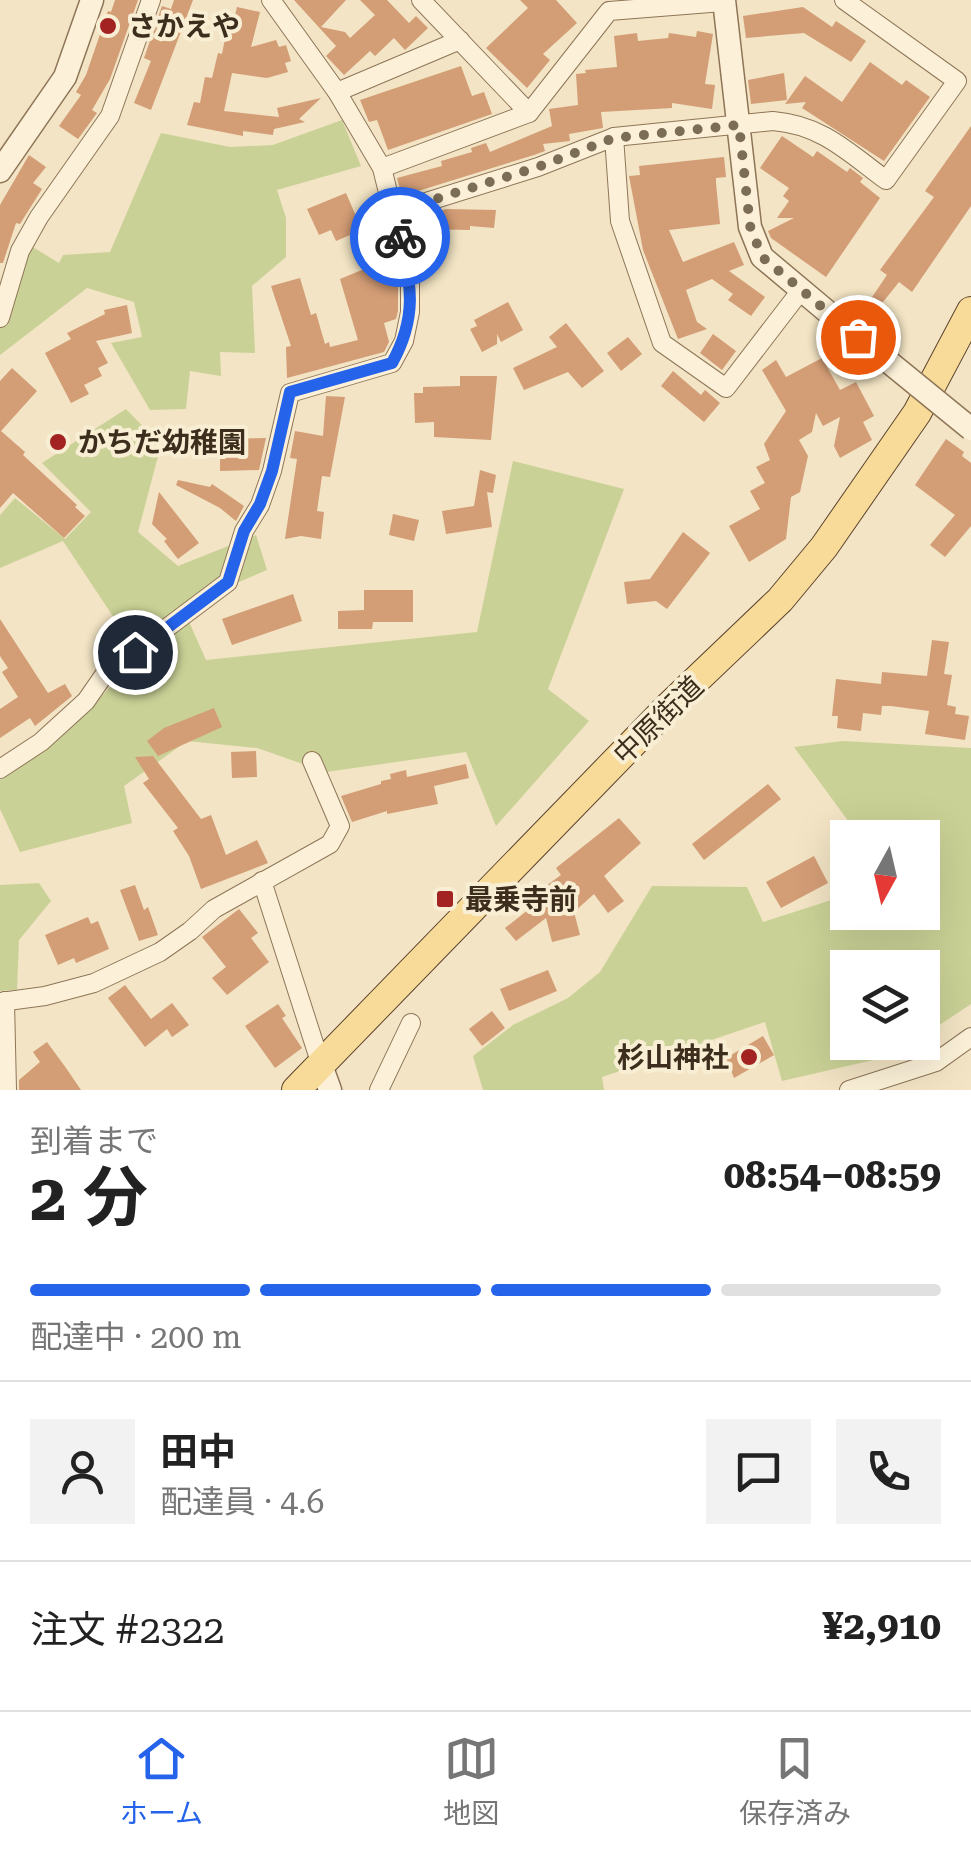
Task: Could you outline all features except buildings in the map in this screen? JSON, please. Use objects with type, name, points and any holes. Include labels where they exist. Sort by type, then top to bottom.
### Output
[{"type":"main road","name":"中原街道","points":[[296,1090],[326,1077],[669,706],[780,600],[824,547],[917,413],[971,311]]},
{"type":"street","points":[[0,171],[64,77],[92,0]]},
{"type":"street","points":[[0,318],[20,251],[39,217],[110,116],[151,0]]},
{"type":"street","points":[[0,769],[40,742],[74,712],[104,675],[228,582],[244,531],[260,504],[272,471],[290,392],[392,363],[404,341],[410,312],[410,281],[382,168],[337,92],[271,0]]},
{"type":"street","points":[[421,0],[529,114]]},
{"type":"street","points":[[394,212],[538,167],[614,138],[773,120],[820,131],[886,180],[957,81],[844,0]]},
{"type":"street","points":[[382,168],[529,114],[604,5],[723,1],[750,226],[762,257],[971,430]]},
{"type":"street","points":[[337,92],[460,40]]},
{"type":"street","points":[[614,138],[620,221],[662,343],[726,388],[802,289]]},
{"type":"street","points":[[7,1090],[2,1001],[94,984],[160,952],[214,908],[330,844],[340,826],[312,761]]},
{"type":"street","points":[[262,881],[326,1077]]},
{"type":"street","points":[[379,1090],[411,1022]]},
{"type":"street","points":[[849,1090],[936,1062],[971,1037]]},
{"type":"green space","points":[[342,120],[361,166],[277,190],[286,218],[286,257],[252,286],[255,353],[220,352],[221,376],[190,371],[186,409],[150,410],[111,343],[142,337],[134,302],[87,288],[0,355],[0,320],[26,243],[59,263],[63,255],[110,252],[161,133],[230,147],[273,145]]},
{"type":"green space","points":[[126,409],[161,445],[138,532],[178,566],[256,535],[267,570],[182,606],[206,660],[477,632],[513,461],[624,489],[548,689],[589,721],[496,826],[466,752],[326,772],[257,748],[187,741],[124,786],[132,823],[20,852],[0,809],[0,780],[67,731],[140,657],[63,541],[0,568],[0,515],[15,498],[65,539],[91,512],[42,463]]},
{"type":"green space","points":[[843,741],[971,748],[971,1004],[940,1025],[940,950],[830,950],[830,1060],[873,1060],[782,1081],[765,1022],[602,1077],[604,1090],[483,1090],[473,1056],[513,1025],[568,998],[600,972],[652,886],[747,887],[763,922],[830,900],[830,930],[940,930],[940,820],[848,820],[794,747]]},
{"type":"green space","points":[[39,883],[51,901],[19,940],[17,990],[0,991],[0,885]]},
{"type":"way so far","points":[[400,237],[394,212],[538,167],[614,138],[739,125],[750,226],[762,257],[858,337]]},
{"type":"place","name":"さかえや","points":[[108,26]]},
{"type":"place","name":"かちだ幼稚園","points":[[58,442]]},
{"type":"place","name":"最乗寺前","points":[[445,899]]},
{"type":"place","name":"杉山神社","points":[[749,1057]]},
{"type":"route","points":[[135,652],[228,582],[244,531],[260,504],[272,471],[290,392],[392,363],[404,341],[410,312],[410,281],[400,237]]}]
